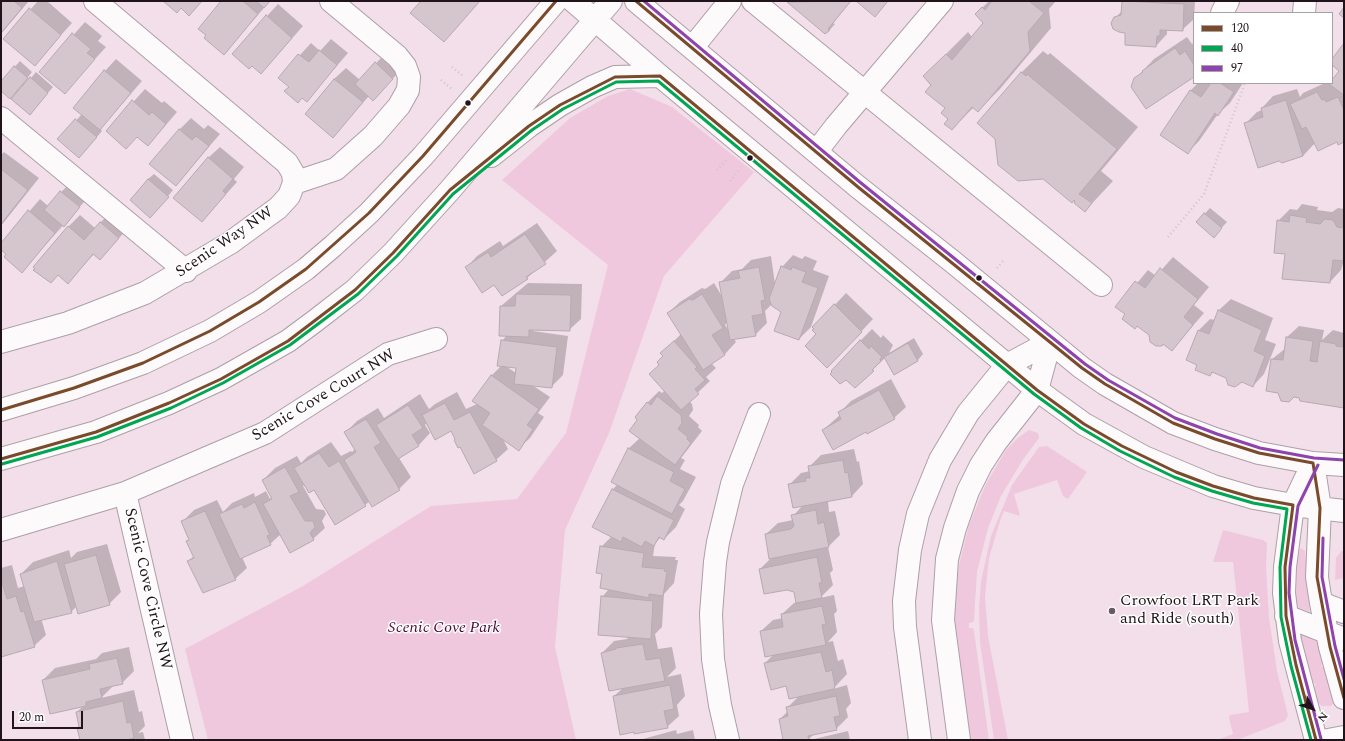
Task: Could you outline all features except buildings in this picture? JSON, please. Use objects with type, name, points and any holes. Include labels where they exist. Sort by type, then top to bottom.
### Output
[{"type":"street","points":[[95,1],[287,163],[293,173],[294,184],[336,169],[373,136],[399,106],[408,90],[408,76],[405,66],[397,56],[331,1]]},
{"type":"street","points":[[1,410],[74,388],[143,363],[210,331],[259,302],[306,269],[369,212],[423,156],[556,1]]},
{"type":"street","points":[[573,1],[660,76],[1037,390],[1084,424],[1122,446],[1176,472],[1234,492],[1293,505],[1344,511]]},
{"type":"street","points":[[1,460],[96,432],[169,403],[221,379],[288,341],[355,290],[393,253],[450,190],[611,1]]},
{"type":"street","points":[[636,1],[816,152],[1050,342],[1105,384],[1174,422],[1215,439],[1258,453],[1313,463],[1344,465]]},
{"type":"street","points":[[692,48],[730,1]]},
{"type":"street","points":[[754,1],[1101,285]]},
{"type":"street","points":[[816,152],[836,126],[942,1]]},
{"type":"street","points":[[1222,12],[1228,1]]},
{"type":"street","points":[[1304,12],[1305,1]]},
{"type":"street","points":[[450,190],[529,126],[560,105],[592,87],[615,77],[660,76]]},
{"type":"street","points":[[1,118],[186,271]]},
{"type":"street","name":"Scenic Way NW","points":[[1,342],[68,323],[113,306],[145,293],[186,271],[230,243],[278,208],[289,196],[294,184]]},
{"type":"street","name":"Scenic Cove Court NW","points":[[125,493],[265,433],[388,354],[436,339]]},
{"type":"street","points":[[920,740],[904,621],[904,601],[910,550],[918,514],[931,479],[951,440],[968,413],[1007,365],[1050,342]]},
{"type":"street","points":[[959,740],[943,620],[947,559],[955,528],[968,491],[981,465],[1011,420],[1037,390],[1050,342]]},
{"type":"street","points":[[728,740],[720,705],[713,659],[711,614],[718,542],[732,484],[759,414]]},
{"type":"street","points":[[1313,463],[1293,505],[1285,567],[1286,616],[1296,665],[1316,740]]},
{"type":"street","points":[[1313,463],[1320,508],[1318,577],[1321,603],[1335,636],[1344,698]]},
{"type":"street","name":"Scenic Cove Circle NW","points":[[1,530],[125,493],[182,740]]},
{"type":"street","points":[[1321,603],[1344,612]]},
{"type":"street","points":[[1286,616],[1335,636]]},
{"type":"street","points":[[1328,740],[1344,737]]},
{"type":"path","points":[[452,68],[468,80]]},
{"type":"path","points":[[1168,237],[1204,194],[1245,84]]},
{"type":"path","points":[[717,170],[729,156]]},
{"type":"green space","name":"Scenic Cove Park","points":[[630,89],[672,107],[754,172],[664,276],[609,433],[565,530],[555,647],[576,740],[208,740],[185,649],[303,586],[431,506],[517,499],[566,433],[608,265],[502,180],[570,118],[608,96]]},
{"type":"green space","points":[[1029,430],[1038,433],[1039,438],[1022,461],[1001,496],[988,528],[977,572],[974,620],[973,622],[969,623],[969,628],[973,628],[974,631],[989,740],[970,740],[955,633],[955,603],[959,565],[969,525],[986,484],[1006,450],[1019,437]]},
{"type":"green space","points":[[1047,446],[1087,472],[1068,499],[1063,496],[1057,480],[1014,494],[1020,516],[1004,511],[1000,521],[989,558],[985,597],[988,636],[1008,740],[994,740],[980,642],[979,608],[981,581],[991,536],[1012,485],[1039,447]]},
{"type":"green space","points":[[1223,530],[1263,540],[1267,543],[1266,566],[1269,618],[1277,671],[1288,715],[1285,721],[1237,740],[1217,740],[1233,734],[1229,718],[1230,715],[1249,712],[1233,562],[1213,562]]},
{"type":"green space","points":[[1301,548],[1305,551],[1310,612],[1297,607],[1296,604],[1297,553]]},
{"type":"green space","points":[[1341,551],[1344,551],[1344,578],[1335,580],[1336,558]]},
{"type":"green space","points":[[1300,634],[1318,642],[1324,663],[1321,665],[1322,667],[1325,666],[1335,701],[1331,706],[1322,706],[1314,700],[1311,688],[1316,685],[1315,683],[1310,684]]},
{"type":"transit line","name":"120","points":[[1,410],[74,388],[143,363],[210,331],[259,302],[306,269],[369,213],[423,156],[556,1]]},
{"type":"transit line","name":"120","points":[[636,1],[858,187],[1082,368],[1105,384],[1173,423],[1215,439],[1259,453],[1313,463],[1320,508],[1317,577],[1330,647],[1344,698]]},
{"type":"transit line","name":"97","points":[[644,1],[861,183],[1085,364],[1108,380],[1175,418],[1217,434],[1260,448],[1314,458],[1344,460]]},
{"type":"transit line","name":"120","points":[[1,459],[96,432],[169,403],[221,379],[288,341],[355,290],[393,253],[450,190],[529,126],[560,105],[615,77],[660,76],[1037,390],[1084,424],[1122,446],[1176,472],[1213,486],[1254,498],[1293,505],[1285,567],[1286,616],[1296,665],[1316,740]]},
{"type":"transit line","name":"40","points":[[2,464],[97,437],[171,408],[223,383],[290,345],[358,294],[397,256],[453,194],[532,130],[563,109],[616,82],[658,81],[1034,394],[1081,428],[1120,451],[1174,477],[1212,491],[1253,503],[1287,509],[1280,567],[1281,617],[1291,666],[1311,740]]},
{"type":"transit line","name":"97","points":[[1318,465],[1298,506],[1290,567],[1289,593],[1295,640],[1321,739]]},
{"type":"transit line","name":"97","points":[[1323,538],[1322,577],[1335,646],[1344,679]]},
{"type":"place","name":"Crowfoot LRT Park and Ride (south)","points":[[1112,611]]}]
